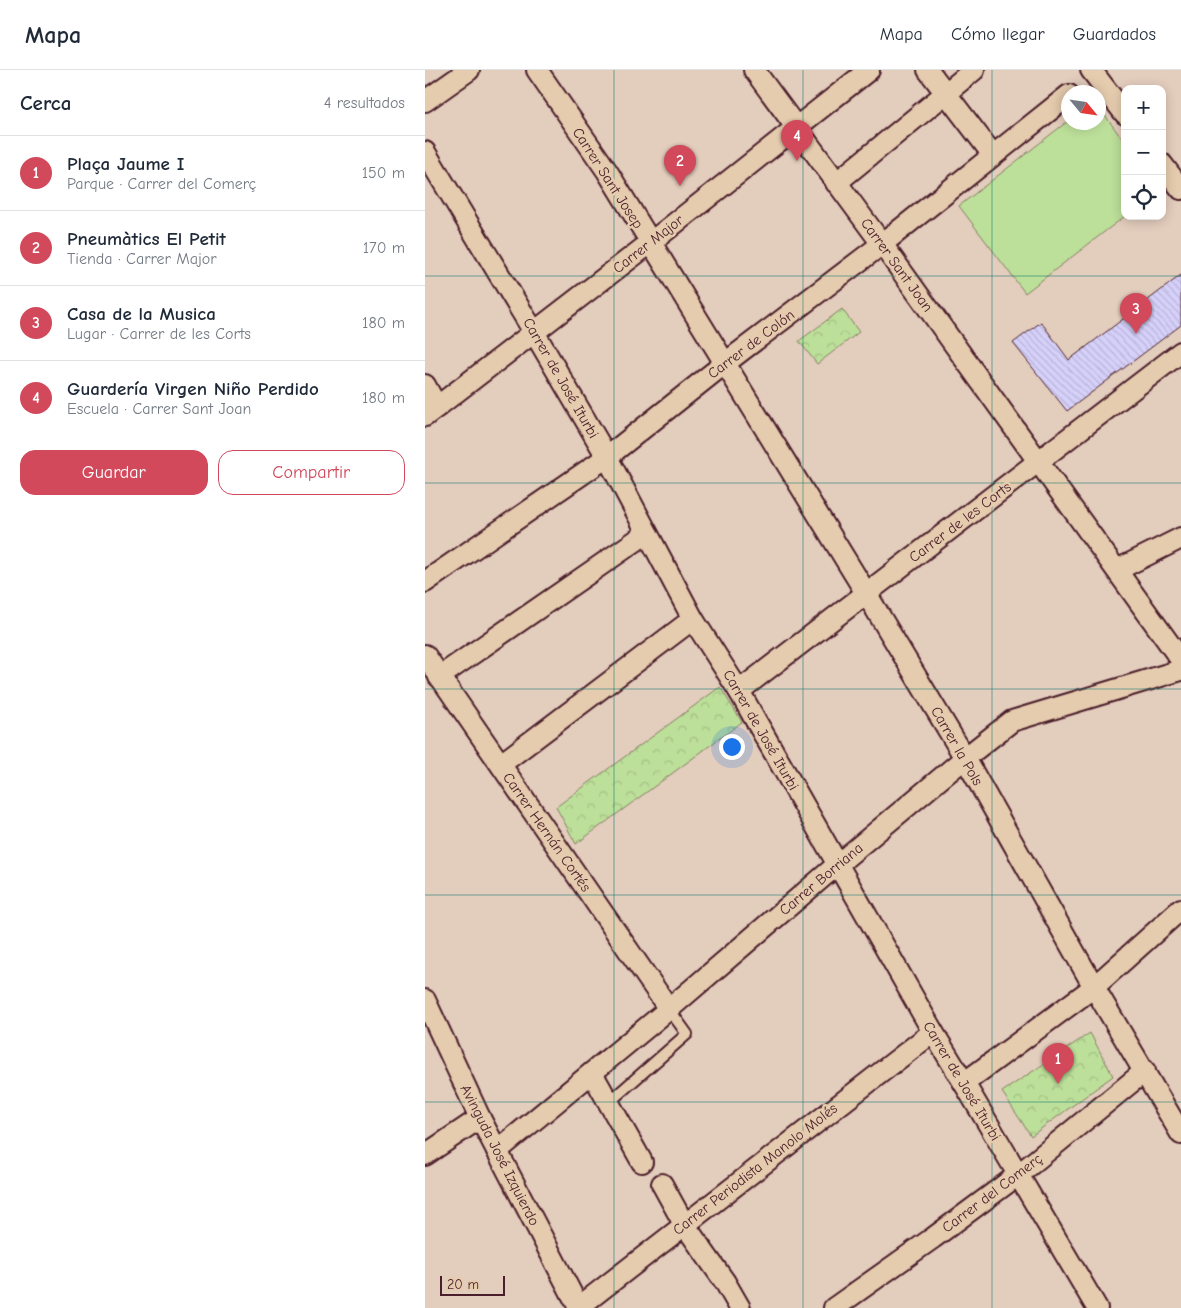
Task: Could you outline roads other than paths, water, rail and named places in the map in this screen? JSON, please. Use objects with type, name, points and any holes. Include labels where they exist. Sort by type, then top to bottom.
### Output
[{"type":"street","points":[[425,101],[469,70]]},
{"type":"street","name":"Carrer Sant Josep","points":[[537,70],[607,171],[724,364]]},
{"type":"street","name":"Carrer Sant Joan","points":[[754,70],[882,244],[1181,660]]},
{"type":"street","name":"Carrer Major","points":[[431,411],[650,243],[869,70]]},
{"type":"street","points":[[928,70],[993,155]]},
{"type":"street","points":[[836,183],[974,70]]},
{"type":"street","points":[[1080,85],[1095,71],[1121,108]]},
{"type":"street","name":"Carrer de Colón","points":[[425,582],[607,457],[724,364],[882,244],[1061,101]]},
{"type":"street","name":"Carrer de José Iturbi","points":[[425,152],[607,457],[693,619],[739,690],[933,1032],[1097,1308]]},
{"type":"street","points":[[1166,169],[1181,189]]},
{"type":"street","name":"Carrer de les Corts","points":[[739,690],[1181,352]]},
{"type":"street","name":"Carrer la Pols","points":[[724,364],[866,593],[965,758],[1094,988],[1181,1134]]},
{"type":"street","points":[[425,385],[431,411]]},
{"type":"street","points":[[439,677],[647,533]]},
{"type":"street","points":[[1117,570],[1181,538]]},
{"type":"street","points":[[501,764],[693,619]]},
{"type":"street","name":"Carrer Hernán Cortés","points":[[425,655],[669,1009]]},
{"type":"street","name":"Carrer Borriana","points":[[497,1151],[669,1009],[838,864],[1012,721],[1181,670]]},
{"type":"street","points":[[964,1083],[1094,988],[1181,909]]},
{"type":"street","name":"Avinguda José Izquierdo","points":[[425,1000],[479,1118],[579,1308]]},
{"type":"street","name":"Carrer Periodista Manolo Molés","points":[[579,1308],[684,1224],[933,1032]]},
{"type":"street","name":"Carrer del Comerç","points":[[834,1308],[860,1301],[1145,1071]]},
{"type":"street","points":[[592,1073],[642,1162]]},
{"type":"street","points":[[425,1155],[479,1118]]},
{"type":"street","points":[[662,1184],[684,1224],[725,1282],[740,1308]]},
{"type":"lane","points":[[609,1103],[687,1034],[669,1009]]},
{"type":"place","name":"Guardería Virgen Niño Perdido","points":[[797,161]]},
{"type":"place","name":"Pneumàtics El Petit","points":[[680,186]]},
{"type":"place","name":"Casa de la Musica","points":[[1136,334]]},
{"type":"place","name":"Plaça Jaume I","points":[[1058,1084]]}]
